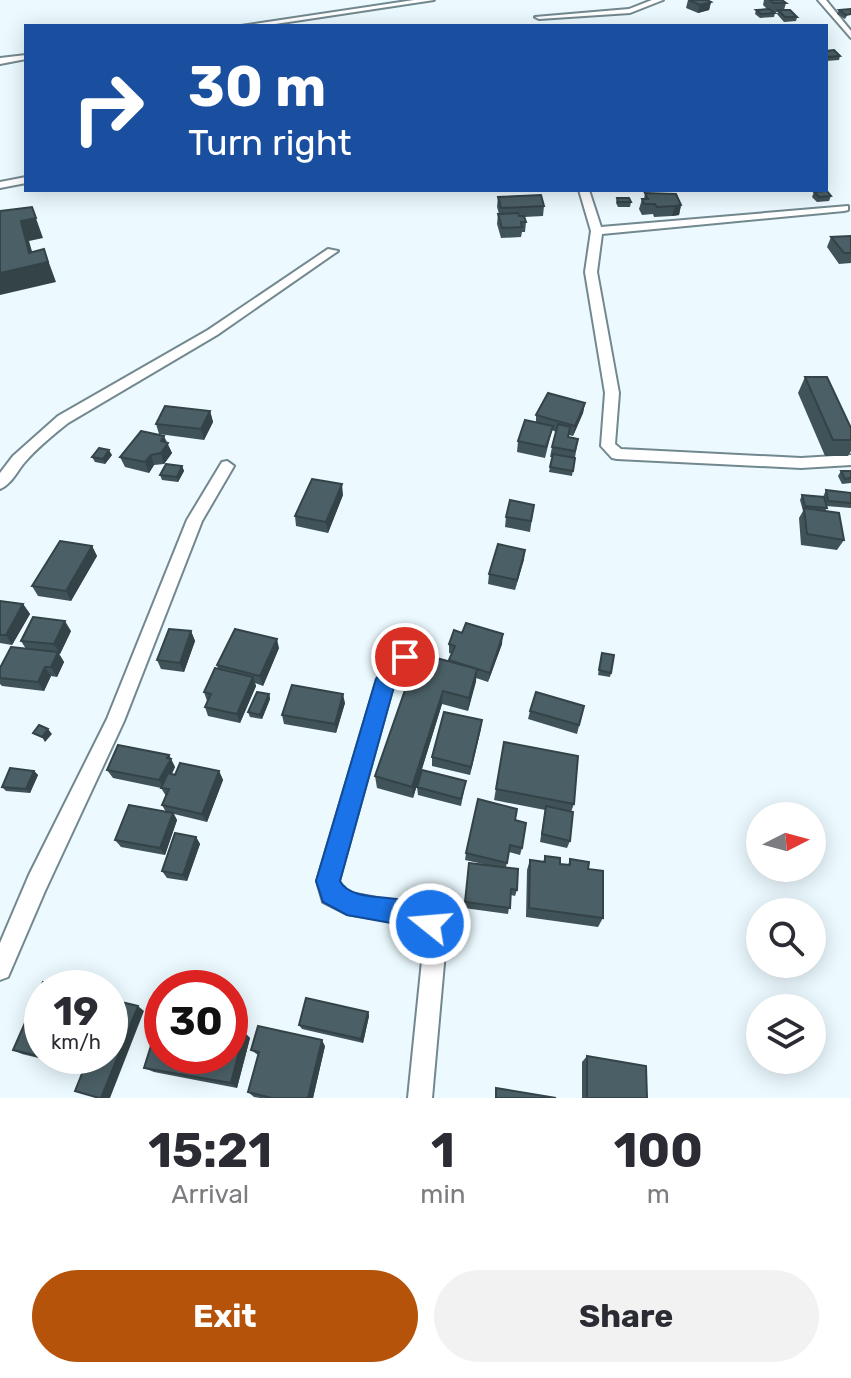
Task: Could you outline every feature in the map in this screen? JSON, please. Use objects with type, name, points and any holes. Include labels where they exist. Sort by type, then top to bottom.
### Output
[{"type":"street","points":[[259,24],[430,0]]},
{"type":"street","points":[[539,17],[630,11],[659,0]]},
{"type":"street","points":[[822,0],[851,36]]},
{"type":"street","points":[[0,61],[24,57]]},
{"type":"street","points":[[0,185],[24,180]]},
{"type":"street","points":[[585,192],[597,231],[591,272],[612,393],[608,446],[617,454],[801,463],[851,460]]},
{"type":"street","points":[[835,198],[848,211]]},
{"type":"street","points":[[597,231],[848,211]]},
{"type":"street","points":[[0,484],[15,460],[90,401],[192,346],[332,251]]},
{"type":"street","points":[[0,969],[37,883],[115,721],[195,520],[227,466]]},
{"type":"street","points":[[405,657],[386,679],[328,881],[331,894],[347,903],[418,915],[430,924],[435,941],[420,1098]]},
{"type":"building","points":[[689,0],[707,0],[711,2],[700,5]]},
{"type":"building","points":[[769,9],[775,13],[761,14],[756,10]]},
{"type":"building","points":[[851,9],[851,14],[846,15],[839,10]]},
{"type":"building","points":[[778,10],[790,10],[797,17],[785,17]]},
{"type":"building","points":[[834,50],[840,56],[828,57],[828,51]]},
{"type":"building","points":[[814,192],[828,192],[831,196],[819,197]]},
{"type":"building","points":[[645,193],[676,194],[681,205],[657,207],[655,204],[644,204],[642,199],[648,199]]},
{"type":"building","points":[[541,195],[544,206],[501,208],[498,197]]},
{"type":"building","points":[[617,198],[629,198],[631,202],[618,202]]},
{"type":"building","points":[[32,207],[36,218],[21,221],[29,253],[44,249],[48,262],[0,273],[0,211]]},
{"type":"building","points":[[518,213],[524,216],[526,222],[521,222],[522,227],[502,228],[498,214]]},
{"type":"building","points":[[851,236],[851,253],[844,253],[831,237]]},
{"type":"building","points":[[805,377],[827,377],[851,428],[851,440],[833,440]]},
{"type":"building","points":[[548,393],[585,403],[575,426],[536,415]]},
{"type":"building","points":[[165,406],[210,411],[201,429],[156,424]]},
{"type":"building","points":[[525,420],[553,426],[546,447],[518,441]]},
{"type":"building","points":[[558,424],[570,427],[568,437],[578,439],[575,451],[552,447]]},
{"type":"building","points":[[141,431],[164,436],[161,441],[168,443],[161,453],[151,455],[145,462],[120,457]]},
{"type":"building","points":[[99,448],[109,450],[103,459],[92,457]]},
{"type":"building","points":[[553,454],[575,458],[573,471],[550,467]]},
{"type":"building","points":[[166,464],[182,466],[177,477],[160,475]]},
{"type":"building","points":[[841,471],[851,471],[851,478],[845,479]]},
{"type":"building","points":[[312,479],[342,484],[326,522],[295,516]]},
{"type":"building","points":[[826,490],[851,493],[851,503],[828,501]]},
{"type":"building","points":[[802,495],[824,497],[827,508],[805,506]]},
{"type":"building","points":[[510,500],[534,505],[531,521],[506,517]]},
{"type":"building","points":[[804,508],[839,513],[844,540],[807,534]]},
{"type":"building","points":[[60,541],[92,546],[66,591],[32,586]]},
{"type":"building","points":[[498,544],[525,550],[517,580],[489,574]]},
{"type":"building","points":[[0,601],[23,604],[6,635],[0,635]]},
{"type":"building","points":[[33,617],[65,621],[54,644],[21,641]]},
{"type":"building","points":[[466,623],[503,634],[490,673],[449,660],[455,646],[449,644],[454,630],[462,633]]},
{"type":"building","points":[[169,629],[191,631],[180,663],[157,660]]},
{"type":"building","points":[[235,629],[277,639],[260,676],[217,665]]},
{"type":"building","points":[[11,647],[58,652],[51,667],[45,667],[38,682],[0,678],[0,668]]},
{"type":"building","points":[[418,653],[477,669],[469,698],[443,691],[412,787],[375,776]]},
{"type":"building","points":[[602,653],[614,655],[611,673],[599,670]]},
{"type":"building","points":[[215,668],[253,677],[237,714],[205,707],[211,694],[204,692]]},
{"type":"building","points":[[292,685],[343,694],[335,724],[282,715]]},
{"type":"building","points":[[257,692],[269,694],[260,715],[248,712]]},
{"type":"building","points":[[536,692],[584,706],[579,725],[530,711]]},
{"type":"building","points":[[444,712],[482,720],[471,767],[432,757]]},
{"type":"building","points":[[39,725],[48,729],[42,737],[33,733]]},
{"type":"building","points":[[504,742],[578,756],[574,804],[496,789]]},
{"type":"building","points":[[118,745],[169,755],[167,758],[171,759],[159,780],[107,770]]},
{"type":"building","points":[[180,763],[219,771],[202,814],[162,805],[169,789],[161,788],[168,773],[175,775]]},
{"type":"building","points":[[10,768],[34,771],[26,789],[2,787]]},
{"type":"building","points":[[422,770],[466,781],[461,799],[417,787]]},
{"type":"building","points":[[478,799],[517,809],[515,820],[526,823],[522,848],[510,845],[507,863],[466,853]]},
{"type":"building","points":[[129,805],[173,813],[160,848],[115,840]]},
{"type":"building","points":[[546,806],[573,812],[570,841],[542,834]]},
{"type":"building","points":[[175,833],[196,837],[183,875],[162,871]]},
{"type":"building","points":[[545,856],[560,858],[560,864],[570,865],[570,859],[589,862],[588,869],[603,871],[603,918],[529,908],[530,860],[545,862]]},
{"type":"building","points":[[469,863],[518,869],[517,890],[511,889],[510,908],[465,902]]},
{"type":"building","points":[[306,998],[368,1012],[361,1039],[299,1025]]},
{"type":"building","points":[[128,1004],[138,1006],[128,1031]]},
{"type":"building","points":[[24,1025],[24,1053],[13,1050]]},
{"type":"building","points":[[258,1026],[322,1040],[308,1098],[272,1098],[248,1092],[259,1052],[251,1050]]},
{"type":"building","points":[[587,1056],[646,1066],[647,1098],[587,1098]]},
{"type":"building","points":[[82,1074],[111,1074],[101,1098],[75,1091]]},
{"type":"building","points":[[179,1074],[233,1074],[231,1083]]},
{"type":"building","points":[[496,1088],[556,1098],[496,1098]]},
{"type":"route","points":[[405,657],[386,679],[328,881],[331,894],[347,903],[418,915],[430,924]]}]
